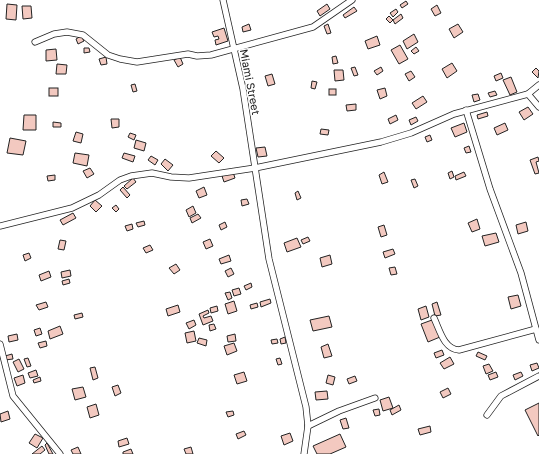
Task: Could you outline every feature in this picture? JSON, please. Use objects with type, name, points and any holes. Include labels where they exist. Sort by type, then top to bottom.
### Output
[{"type":"street","name":"Miami Street","points":[[223,0],[243,89],[269,259],[301,384],[308,426],[304,454]]},
{"type":"street","points":[[35,42],[60,32],[79,33],[108,55],[137,62],[188,54],[197,56],[211,55],[313,27],[352,0]]},
{"type":"street","points":[[0,226],[72,208],[99,195],[120,180],[131,176],[152,174],[189,178],[255,168],[386,140],[411,132],[466,110],[528,94],[539,85]]},
{"type":"street","points":[[528,94],[539,108]]},
{"type":"street","points":[[466,110],[493,197],[521,273],[539,340]]},
{"type":"street","points":[[434,318],[449,347],[459,350],[536,329]]},
{"type":"street","points":[[0,344],[13,396],[60,454]]},
{"type":"street","points":[[487,415],[501,396],[539,376]]},
{"type":"street","points":[[308,426],[339,411],[375,398]]},
{"type":"building","points":[[406,1],[408,4],[402,8],[400,5]]},
{"type":"building","points":[[7,4],[17,5],[16,20],[6,19]]},
{"type":"building","points":[[327,4],[330,9],[320,16],[317,11]]},
{"type":"building","points":[[437,5],[441,13],[435,16],[431,9]]},
{"type":"building","points":[[22,6],[31,6],[32,18],[23,19]]},
{"type":"building","points":[[354,7],[357,11],[345,18],[343,15]]},
{"type":"building","points":[[396,9],[398,12],[393,17],[390,13]]},
{"type":"building","points":[[401,14],[403,18],[395,24],[393,20]]},
{"type":"building","points":[[389,16],[393,20],[390,23],[386,19]]},
{"type":"building","points":[[249,24],[251,30],[243,32],[242,27]]},
{"type":"building","points":[[328,24],[331,33],[327,34],[324,26]]},
{"type":"building","points":[[458,24],[463,32],[454,38],[449,29]]},
{"type":"building","points":[[224,28],[228,41],[216,45],[215,40],[219,39],[218,36],[214,37],[212,32]]},
{"type":"building","points":[[414,34],[418,42],[407,49],[403,41]]},
{"type":"building","points":[[81,36],[84,41],[78,44],[76,39]]},
{"type":"building","points":[[377,36],[380,45],[368,49],[365,41]]},
{"type":"building","points":[[400,45],[408,59],[399,64],[391,50]]},
{"type":"building","points":[[416,47],[419,51],[414,54],[411,51]]},
{"type":"building","points":[[84,48],[89,48],[90,52],[84,53]]},
{"type":"building","points":[[56,49],[57,60],[46,61],[46,50]]},
{"type":"building","points":[[336,56],[338,63],[333,64],[332,57]]},
{"type":"building","points":[[106,57],[107,64],[101,65],[99,59]]},
{"type":"building","points":[[180,57],[183,64],[178,67],[174,60]]},
{"type":"building","points":[[452,63],[457,71],[447,78],[442,69]]},
{"type":"building","points":[[57,64],[67,65],[66,74],[56,74]]},
{"type":"building","points":[[355,67],[358,75],[354,76],[351,68]]},
{"type":"building","points":[[381,67],[383,71],[377,75],[374,71]]},
{"type":"building","points":[[536,68],[539,71],[538,78],[532,72]]},
{"type":"building","points":[[334,70],[343,70],[344,80],[335,81]]},
{"type":"building","points":[[411,71],[415,77],[409,81],[405,74]]},
{"type":"building","points":[[501,73],[503,78],[496,81],[494,76]]},
{"type":"building","points":[[272,74],[275,84],[268,86],[265,76]]},
{"type":"building","points":[[511,77],[517,92],[510,95],[503,80]]},
{"type":"building","points":[[312,81],[317,82],[315,89],[311,88]]},
{"type":"building","points":[[135,84],[137,91],[133,92],[131,85]]},
{"type":"building","points":[[49,88],[58,88],[58,96],[49,96]]},
{"type":"building","points":[[385,88],[387,96],[380,99],[377,90]]},
{"type":"building","points":[[329,89],[336,89],[336,95],[329,95]]},
{"type":"building","points":[[495,91],[497,95],[490,97],[488,93]]},
{"type":"building","points":[[478,94],[480,100],[474,102],[472,95]]},
{"type":"building","points":[[423,96],[427,102],[416,109],[412,103]]},
{"type":"building","points":[[356,104],[356,110],[347,111],[346,105]]},
{"type":"building","points":[[528,107],[533,114],[524,120],[519,112]]},
{"type":"building","points":[[487,112],[488,116],[478,119],[477,115]]},
{"type":"building","points":[[24,115],[36,115],[36,130],[23,130]]},
{"type":"building","points":[[396,115],[398,120],[390,124],[388,119]]},
{"type":"building","points":[[416,117],[418,121],[411,125],[409,120]]},
{"type":"building","points":[[111,119],[119,119],[119,127],[112,128]]},
{"type":"building","points":[[53,122],[61,123],[61,127],[53,127]]},
{"type":"building","points":[[464,123],[467,132],[455,137],[451,128]]},
{"type":"building","points":[[505,123],[508,130],[497,135],[494,128]]},
{"type":"building","points":[[321,129],[329,130],[328,135],[320,134]]},
{"type":"building","points":[[76,132],[83,134],[81,143],[73,141]]},
{"type":"building","points":[[130,133],[136,135],[134,140],[128,137]]},
{"type":"building","points":[[430,135],[432,140],[427,142],[425,137]]},
{"type":"building","points":[[10,138],[26,141],[23,155],[7,153]]},
{"type":"building","points":[[136,140],[146,143],[144,151],[134,148]]},
{"type":"building","points":[[469,146],[471,152],[466,153],[464,148]]},
{"type":"building","points":[[265,147],[267,156],[258,157],[256,148]]},
{"type":"building","points":[[216,151],[224,158],[219,163],[211,156]]},
{"type":"building","points":[[75,153],[89,155],[87,166],[73,163]]},
{"type":"building","points":[[124,153],[135,156],[133,162],[122,158]]},
{"type":"building","points":[[151,156],[158,160],[155,165],[148,160]]},
{"type":"building","points":[[538,157],[539,161],[536,162],[539,173],[535,174],[530,160]]},
{"type":"building","points":[[165,159],[173,165],[168,171],[161,164]]},
{"type":"building","points":[[90,168],[94,174],[87,178],[83,171]]},
{"type":"building","points":[[452,171],[454,177],[450,179],[448,173]]},
{"type":"building","points":[[233,172],[235,178],[224,182],[222,176]]},
{"type":"building","points":[[384,172],[388,182],[382,184],[379,175]]},
{"type":"building","points":[[464,172],[466,176],[456,180],[455,176]]},
{"type":"building","points":[[55,175],[55,180],[48,181],[47,176]]},
{"type":"building","points":[[133,178],[136,182],[127,189],[124,186]]},
{"type":"building","points":[[415,179],[418,186],[414,188],[411,180]]},
{"type":"building","points":[[123,187],[130,195],[127,198],[120,190]]},
{"type":"building","points":[[204,187],[207,195],[199,198],[196,191]]},
{"type":"building","points":[[298,191],[301,198],[297,200],[295,193]]},
{"type":"building","points":[[247,199],[249,204],[242,206],[241,200]]},
{"type":"building","points":[[95,200],[102,206],[96,212],[90,206]]},
{"type":"building","points":[[116,205],[119,209],[116,212],[112,208]]},
{"type":"building","points":[[193,206],[196,213],[189,217],[186,210]]},
{"type":"building","points":[[73,213],[76,218],[63,225],[60,220]]},
{"type":"building","points":[[198,214],[201,218],[192,223],[190,218]]},
{"type":"building","points":[[477,219],[480,229],[472,232],[468,223]]},
{"type":"building","points":[[144,221],[145,225],[138,227],[136,223]]},
{"type":"building","points":[[225,222],[227,227],[221,230],[219,225]]},
{"type":"building","points":[[526,222],[528,231],[518,234],[516,225]]},
{"type":"building","points":[[132,224],[133,229],[127,231],[125,226]]},
{"type":"building","points":[[384,225],[387,235],[381,237],[378,227]]},
{"type":"building","points":[[496,233],[499,242],[485,246],[482,236]]},
{"type":"building","points":[[308,237],[310,241],[303,244],[301,240]]},
{"type":"building","points":[[297,238],[301,247],[287,252],[284,243]]},
{"type":"building","points":[[210,239],[213,246],[206,249],[203,242]]},
{"type":"building","points":[[60,240],[66,241],[64,250],[58,249]]},
{"type":"building","points":[[150,245],[153,250],[146,253],[143,248]]},
{"type":"building","points":[[393,249],[395,254],[385,258],[383,252]]},
{"type":"building","points":[[29,253],[31,258],[25,261],[23,255]]},
{"type":"building","points":[[229,255],[231,261],[221,264],[219,259]]},
{"type":"building","points":[[330,255],[332,264],[322,267],[320,258]]},
{"type":"building","points":[[176,264],[180,270],[174,274],[169,268]]},
{"type":"building","points":[[395,267],[397,274],[391,275],[389,268]]},
{"type":"building","points":[[231,268],[234,274],[228,277],[225,271]]},
{"type":"building","points":[[70,270],[71,276],[62,278],[61,272]]},
{"type":"building","points":[[49,271],[51,277],[41,281],[39,275]]},
{"type":"building","points":[[69,279],[70,283],[63,285],[62,281]]},
{"type":"building","points":[[251,283],[252,287],[246,290],[244,286]]},
{"type":"building","points":[[239,288],[241,294],[234,296],[232,290]]},
{"type":"building","points":[[230,292],[232,298],[228,300],[225,293]]},
{"type":"building","points":[[518,295],[521,306],[511,309],[508,297]]},
{"type":"building","points":[[270,299],[271,303],[261,307],[260,302]]},
{"type":"building","points":[[234,301],[237,311],[228,314],[225,304]]},
{"type":"building","points":[[46,302],[48,307],[39,310],[36,305]]},
{"type":"building","points":[[437,302],[441,315],[435,316],[432,304]]},
{"type":"building","points":[[257,303],[258,307],[251,309],[250,305]]},
{"type":"building","points":[[178,305],[180,312],[168,316],[166,309]]},
{"type":"building","points":[[217,306],[218,311],[211,313],[210,308]]},
{"type":"building","points":[[426,306],[429,317],[421,320],[418,309]]},
{"type":"building","points":[[208,310],[209,313],[203,316],[204,318],[211,316],[213,321],[203,325],[199,314]]},
{"type":"building","points":[[82,313],[83,317],[75,319],[74,315]]},
{"type":"building","points":[[329,316],[332,327],[313,331],[310,320]]},
{"type":"building","points":[[194,320],[196,325],[189,329],[186,323]]},
{"type":"building","points":[[432,320],[440,337],[428,342],[421,324]]},
{"type":"building","points":[[214,324],[216,329],[210,331],[209,325]]},
{"type":"building","points":[[60,326],[63,334],[50,339],[48,331]]},
{"type":"building","points":[[40,328],[42,334],[36,336],[34,330]]},
{"type":"building","points":[[194,331],[196,341],[187,343],[185,333]]},
{"type":"building","points":[[17,334],[18,340],[9,342],[8,336]]},
{"type":"building","points":[[235,334],[236,341],[228,342],[227,336]]},
{"type":"building","points":[[285,337],[286,343],[281,344],[280,339]]},
{"type":"building","points":[[199,338],[207,340],[206,346],[197,343]]},
{"type":"building","points":[[277,339],[278,343],[272,344],[271,340]]},
{"type":"building","points":[[46,341],[47,346],[40,348],[38,343]]},
{"type":"building","points":[[234,343],[237,351],[227,355],[224,346]]},
{"type":"building","points":[[328,344],[332,356],[324,358],[321,347]]},
{"type":"building","points":[[442,350],[444,355],[436,358],[434,353]]},
{"type":"building","points":[[478,352],[487,356],[485,360],[476,356]]},
{"type":"building","points":[[12,354],[13,359],[5,360],[5,356]]},
{"type":"building","points":[[450,357],[454,364],[444,369],[440,363]]},
{"type":"building","points":[[28,358],[31,366],[27,367],[24,359]]},
{"type":"building","points":[[280,358],[282,364],[278,365],[276,359]]},
{"type":"building","points":[[19,359],[24,369],[18,372],[13,362]]},
{"type":"building","points":[[537,363],[539,368],[532,371],[530,365]]},
{"type":"building","points":[[489,364],[493,371],[486,374],[483,366]]},
{"type":"building","points":[[95,367],[98,378],[93,380],[90,368]]},
{"type":"building","points":[[36,370],[38,376],[30,378],[28,373]]},
{"type":"building","points":[[244,372],[247,381],[237,384],[234,375]]},
{"type":"building","points":[[496,372],[498,377],[490,380],[488,375]]},
{"type":"building","points":[[521,372],[523,376],[515,380],[513,375]]},
{"type":"building","points":[[23,375],[25,383],[17,386],[14,378]]},
{"type":"building","points":[[328,375],[335,377],[333,385],[326,383]]},
{"type":"building","points":[[355,376],[357,381],[349,384],[347,379]]},
{"type":"building","points":[[40,377],[41,381],[34,383],[33,380]]},
{"type":"building","points":[[118,385],[121,393],[115,396],[112,387]]},
{"type":"building","points":[[83,387],[86,397],[75,400],[72,389]]},
{"type":"building","points":[[448,388],[451,394],[443,398],[440,392]]},
{"type":"building","points":[[327,391],[328,399],[316,400],[315,392]]},
{"type":"building","points":[[389,397],[393,408],[383,411],[380,400]]},
{"type":"building","points":[[539,403],[539,435],[538,436],[525,410]]},
{"type":"building","points":[[96,404],[99,415],[90,418],[87,407]]},
{"type":"building","points":[[399,405],[401,410],[392,415],[390,410]]},
{"type":"building","points":[[379,409],[380,415],[375,416],[373,410]]},
{"type":"building","points":[[8,411],[10,419],[1,422],[0,414]]},
{"type":"building","points":[[233,411],[234,415],[228,417],[226,412]]},
{"type":"building","points":[[346,418],[349,428],[343,429],[340,420]]},
{"type":"building","points":[[430,426],[431,432],[420,435],[418,429]]},
{"type":"building","points":[[244,431],[246,435],[238,439],[236,434]]},
{"type":"building","points":[[290,433],[293,441],[284,445],[281,436]]},
{"type":"building","points":[[35,434],[43,438],[37,448],[29,443]]},
{"type":"building","points":[[340,434],[346,447],[330,454],[317,454],[313,446]]},
{"type":"building","points":[[127,438],[129,444],[119,447],[118,441]]},
{"type":"building","points":[[47,443],[53,454],[49,454],[45,445]]},
{"type":"building","points":[[42,446],[45,450],[40,454],[32,454]]},
{"type":"building","points":[[78,447],[81,454],[73,454],[71,450]]},
{"type":"building","points":[[191,447],[193,454],[186,454],[184,449]]},
{"type":"building","points":[[131,449],[133,454],[123,454],[123,452]]}]
